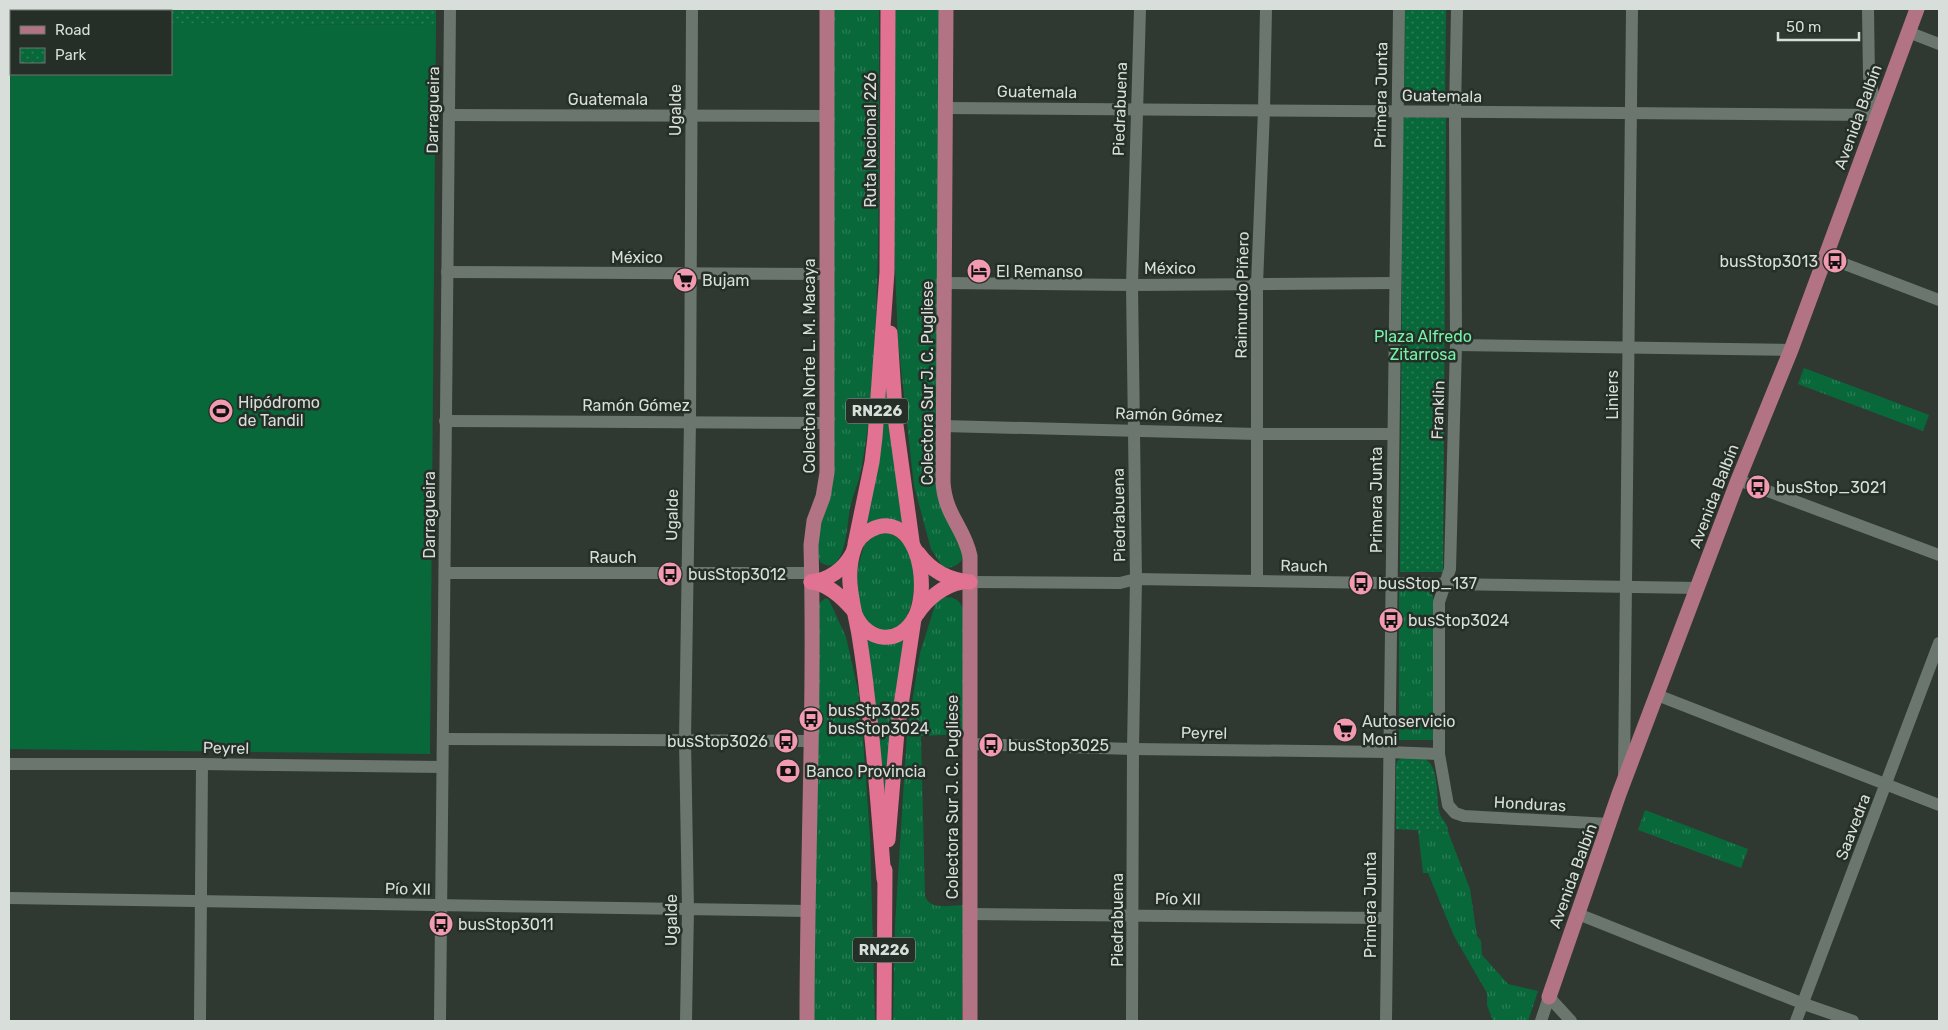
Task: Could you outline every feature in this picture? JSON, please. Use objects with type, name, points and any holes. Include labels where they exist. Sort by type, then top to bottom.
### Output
[{"type":"highway","name":"Ruta Nacional 226","points":[[884,879],[897,732],[921,580],[913,544],[896,425],[887,272],[888,9]]},
{"type":"highway","name":"Ruta Nacional 226","points":[[884,1021],[884,879],[872,728],[850,581],[875,437],[887,272]]},
{"type":"highway","points":[[811,577],[824,579],[834,573],[846,563],[862,536],[879,527],[896,528],[913,544],[928,565],[937,572],[953,580],[970,582]]},
{"type":"highway","points":[[811,577],[829,588],[855,612],[858,621],[866,630],[881,638],[896,635],[906,628],[927,602],[944,588],[970,582]]},
{"type":"main road","name":"Colectora Norte L. M. Macaya","points":[[807,1021],[806,911],[810,741],[811,545],[813,526],[826,484],[827,473],[827,9]]},
{"type":"main road","name":"Colectora Sur J. C. Pugliese","points":[[946,9],[944,492],[950,514],[969,548],[970,1021]]},
{"type":"main road","name":"Avenida Balbín","points":[[1549,997],[1624,782],[1738,480],[1791,350],[1917,9]]},
{"type":"street","name":"Darragueira","points":[[440,1021],[450,9]]},
{"type":"street","name":"Ugalde","points":[[686,1021],[688,910],[685,740],[690,421],[692,9]]},
{"type":"street","name":"Piedrabuena","points":[[1132,1021],[1136,580],[1132,285],[1140,9]]},
{"type":"street","name":"Raimundo Piñero","points":[[1257,581],[1258,284],[1266,9]]},
{"type":"street","name":"Primera Junta","points":[[1386,1021],[1399,9]]},
{"type":"street","name":"Franklin","points":[[1450,809],[1446,800],[1439,754],[1440,602],[1450,570],[1456,346],[1455,112],[1457,9]]},
{"type":"street","name":"Liniers","points":[[1624,782],[1632,9]]},
{"type":"street","points":[[1868,9],[1869,77],[1878,115]]},
{"type":"street","points":[[1908,32],[1939,44]]},
{"type":"street","name":"Guatemala","points":[[945,108],[1878,115]]},
{"type":"street","name":"Guatemala","points":[[449,115],[827,116]]},
{"type":"street","points":[[1826,257],[1939,300]]},
{"type":"street","name":"México","points":[[447,272],[827,274]]},
{"type":"street","name":"México","points":[[946,283],[1132,285],[1395,283]]},
{"type":"street","points":[[1456,346],[1791,350]]},
{"type":"street","name":"Ramón Gómez","points":[[445,420],[826,423]]},
{"type":"street","name":"Ramón Gómez","points":[[944,426],[1257,434],[1393,434]]},
{"type":"street","points":[[1738,480],[1939,555]]},
{"type":"street","name":"Rauch","points":[[444,573],[688,574],[811,577]]},
{"type":"street","name":"Rauch","points":[[970,582],[1120,583],[1136,580],[1698,588]]},
{"type":"street","name":"Saavedra","points":[[1796,1021],[1939,643]]},
{"type":"street","points":[[1657,695],[1939,805]]},
{"type":"street","points":[[443,739],[810,741]]},
{"type":"street","name":"Peyrel","points":[[970,744],[1133,749],[1439,754]]},
{"type":"street","name":"Peyrel","points":[[9,764],[442,767]]},
{"type":"street","points":[[200,1021],[202,764]]},
{"type":"street","name":"Honduras","points":[[1450,809],[1459,815],[1470,817],[1610,824]]},
{"type":"street","name":"Pío XII","points":[[9,898],[806,911]]},
{"type":"street","name":"Pío XII","points":[[969,914],[1134,914],[1386,918]]},
{"type":"street","points":[[1578,914],[1804,1004],[1853,1021]]},
{"type":"street","points":[[1541,1021],[1549,997],[1571,1021]]},
{"type":"green space","points":[[9,9],[436,9],[436,25],[172,24],[172,10],[10,10],[9,22]]},
{"type":"green space","points":[[834,9],[879,9],[879,201],[876,316],[871,398],[866,439],[859,479],[850,508],[844,547],[835,563],[829,565],[820,562],[818,555]]},
{"type":"green space","points":[[895,9],[942,9],[938,474],[964,557],[952,567],[942,566],[931,549],[914,486],[898,341],[893,218]]},
{"type":"green space","points":[[1405,9],[1446,9],[1445,102],[1404,102]]},
{"type":"green space","name":"Hipódromo de Tandil","points":[[9,22],[10,75],[172,75],[172,23],[436,25],[430,754],[9,749]]},
{"type":"green space","name":"Plaza Alfredo Zitarrosa","points":[[1403,117],[1446,118],[1443,572],[1400,572]]},
{"type":"green space","points":[[887,355],[903,523],[897,521],[862,527]]},
{"type":"green space","points":[[1804,368],[1929,415],[1923,431],[1798,384]]},
{"type":"green space","points":[[887,533],[899,538],[908,548],[913,564],[914,587],[905,620],[898,627],[890,631],[883,631],[871,628],[860,609],[857,578],[858,566],[864,546],[876,535]]},
{"type":"green space","points":[[1399,588],[1433,588],[1433,740],[1399,740]]},
{"type":"green space","points":[[945,597],[956,600],[963,609],[963,734],[921,736],[925,896],[931,904],[947,906],[964,905],[962,1021],[893,1021],[895,925],[907,733],[920,653],[936,602]]},
{"type":"green space","points":[[826,598],[829,600],[846,637],[858,690],[870,837],[875,1021],[813,1021],[819,603]]},
{"type":"green space","points":[[863,638],[874,643],[885,644],[908,638],[884,812]]},
{"type":"green space","points":[[1402,758],[1422,758],[1432,766],[1436,781],[1439,811],[1447,825],[1448,832],[1396,829],[1396,766],[1397,761]]},
{"type":"green space","points":[[1645,810],[1748,849],[1741,868],[1638,830]]},
{"type":"green space","points":[[1418,830],[1448,832],[1470,889],[1477,936],[1481,941],[1482,955],[1508,984],[1538,991],[1528,1021],[1493,1021],[1487,1005],[1487,993],[1454,936],[1428,873],[1423,873]]},
{"type":"place","name":"busStop3013","points":[[1835,261]]},
{"type":"place","name":"El Remanso","points":[[979,271]]},
{"type":"place","name":"Bujam","points":[[685,280]]},
{"type":"place","name":"Hipódromo de Tandil","points":[[221,411]]},
{"type":"place","name":"busStop_3021","points":[[1758,487]]},
{"type":"place","name":"busStop3012","points":[[670,574]]},
{"type":"place","name":"busStop_137","points":[[1361,583]]},
{"type":"place","name":"busStop3024","points":[[1391,620]]},
{"type":"place","name":"busStp3025 busStop3024","points":[[811,719]]},
{"type":"place","name":"Autoservicio Moni","points":[[1345,730]]},
{"type":"place","name":"busStop3026","points":[[786,741]]},
{"type":"place","name":"busStop3025","points":[[991,745]]},
{"type":"place","name":"Banco Provincia","points":[[788,771]]},
{"type":"place","name":"busStop3011","points":[[441,924]]}]
